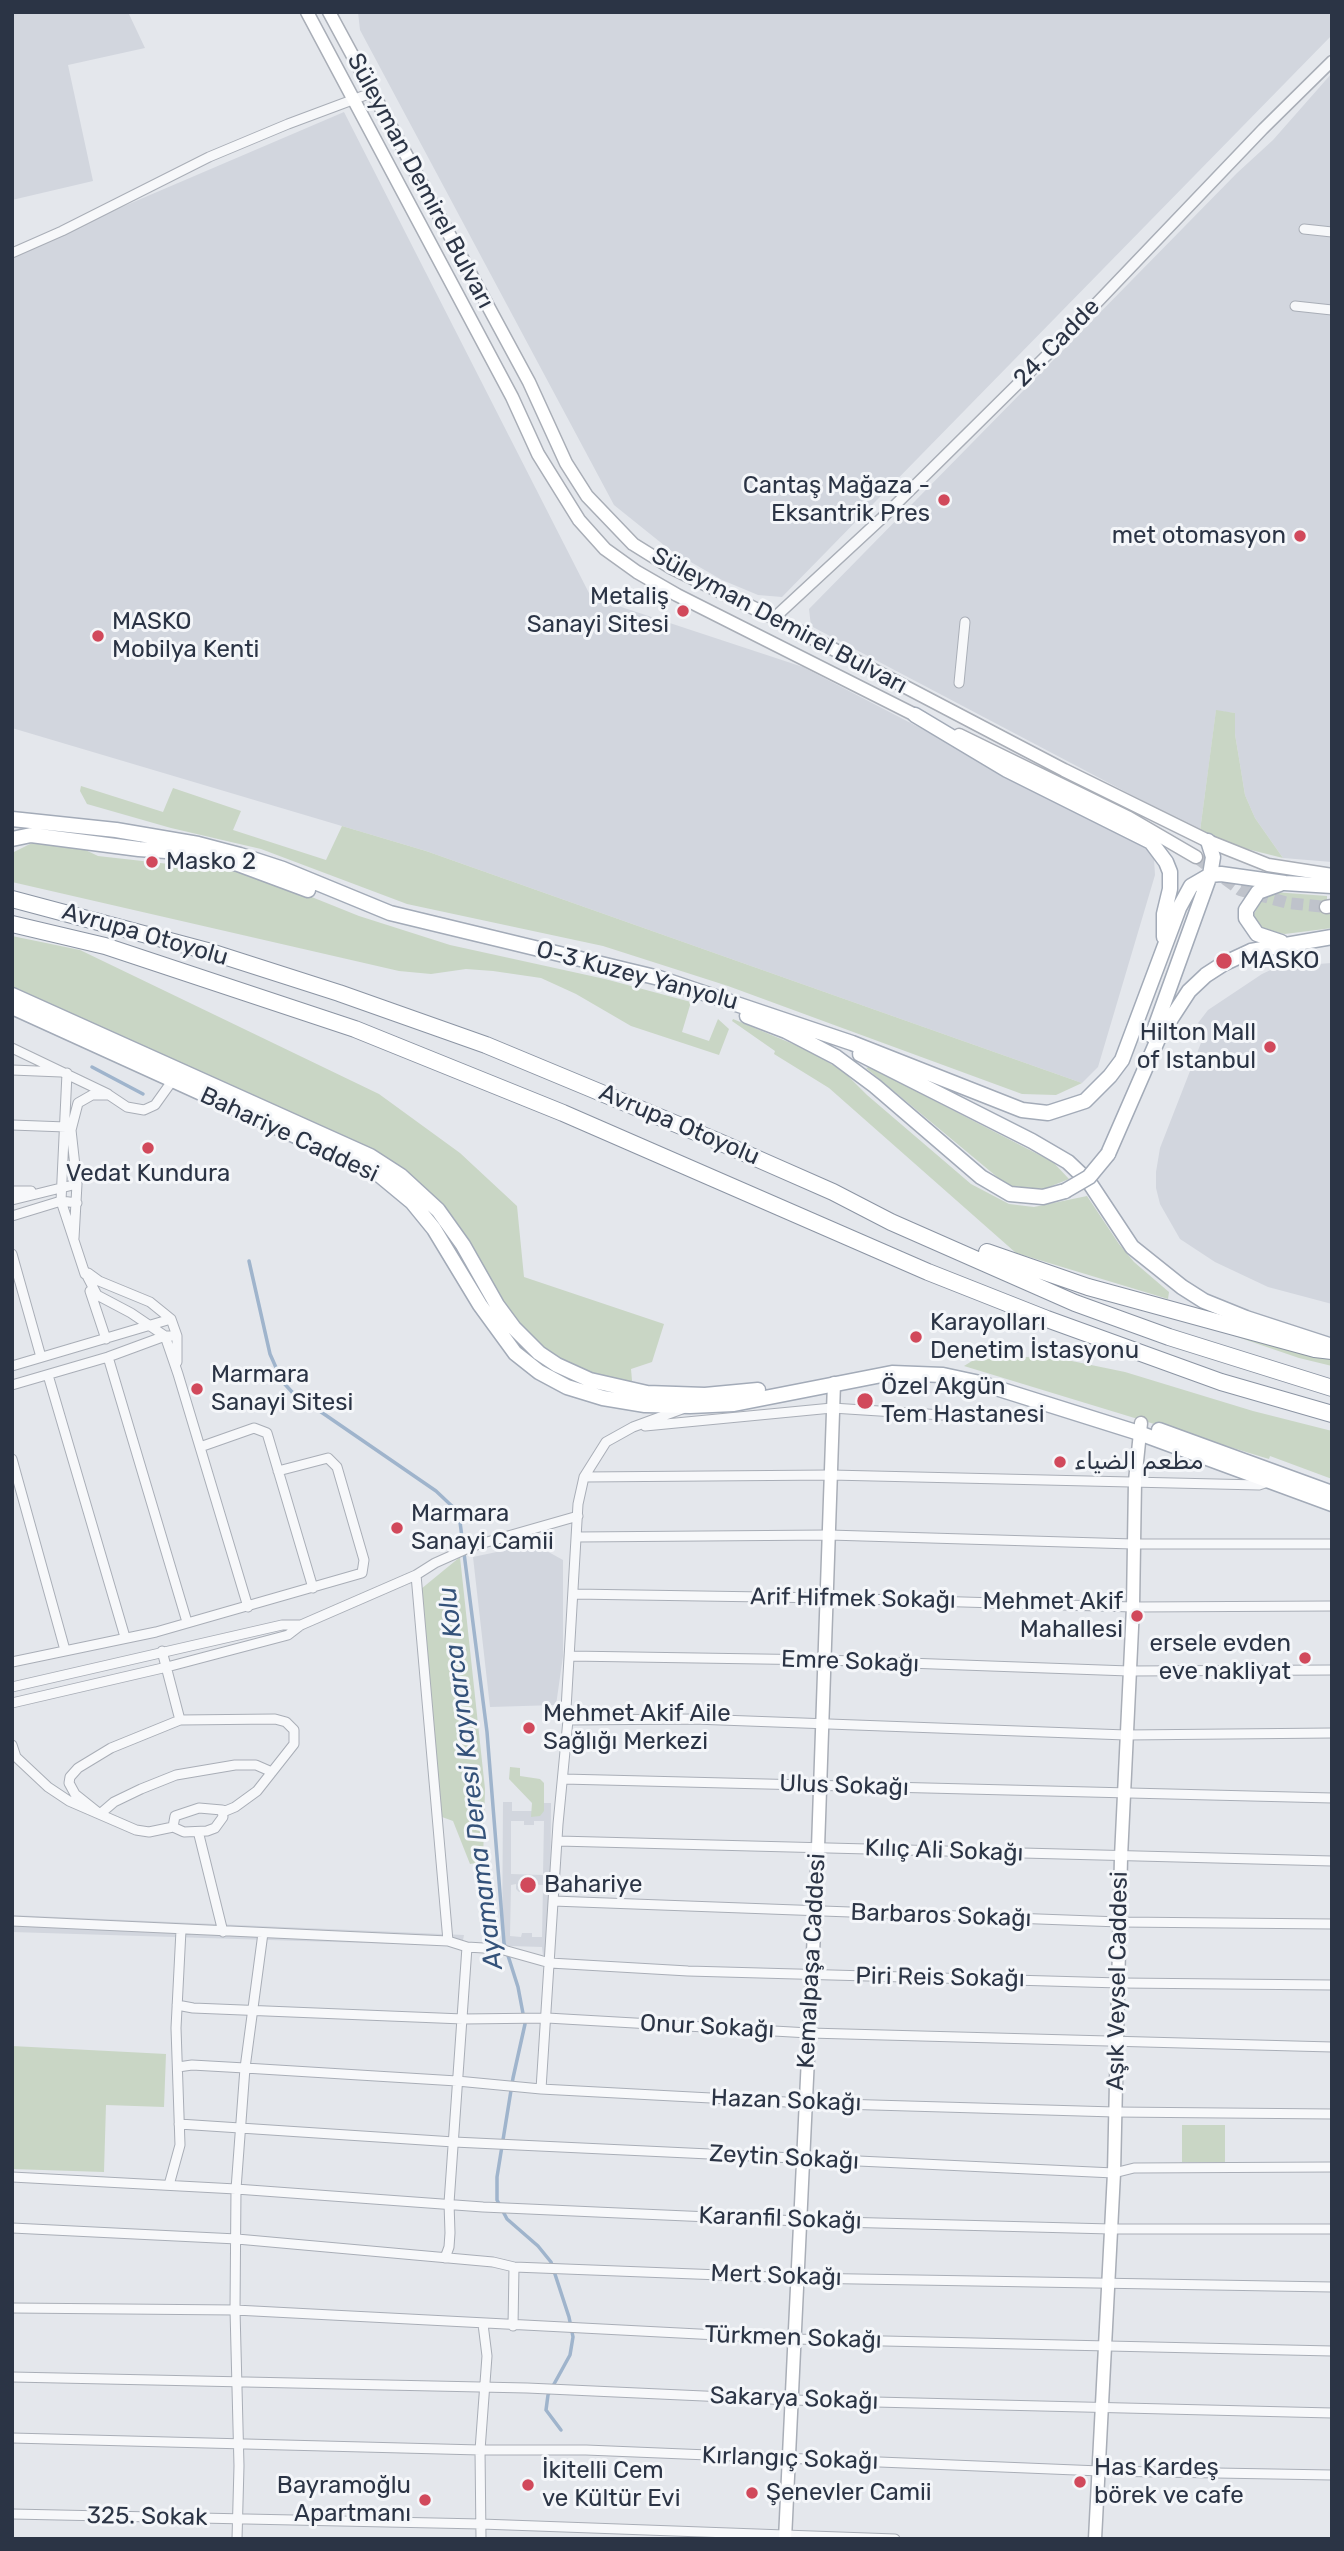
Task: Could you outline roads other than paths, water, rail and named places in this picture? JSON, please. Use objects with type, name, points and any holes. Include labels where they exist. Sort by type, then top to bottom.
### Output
[{"type":"highway","name":"Avrupa Otoyolu","points":[[12,899],[165,938],[290,976],[485,1045],[718,1140],[1075,1303],[1169,1337],[1332,1388]]},
{"type":"highway","name":"Avrupa Otoyolu","points":[[12,923],[69,936],[355,1029],[563,1113],[964,1287],[1047,1320],[1221,1382],[1291,1403]]},
{"type":"highway","points":[[873,1212],[1088,1287],[1315,1349],[1332,1351]]},
{"type":"highway","points":[[1291,1403],[1332,1413]]},
{"type":"highway","points":[[1291,1403],[1310,1416],[1332,1424]]},
{"type":"main road","name":"Süleyman Demirel Bulvarı","points":[[330,13],[529,382],[566,463],[587,496],[625,536],[670,568],[774,618],[1064,770],[1208,841],[1268,865],[1332,875]]},
{"type":"main road","name":"Süleyman Demirel Bulvarı","points":[[310,17],[512,397],[538,454],[579,520],[605,549],[637,572],[689,601],[915,715],[997,752],[1129,818],[1196,857]]},
{"type":"main road","points":[[915,715],[1007,770],[1151,842],[1170,872],[1170,889],[1163,928],[1165,949]]},
{"type":"main road","name":"O-3 Kuzey Yanyolu","points":[[12,819],[129,832],[198,844],[240,855],[283,869],[390,913],[659,978],[796,1022],[1022,1110],[1048,1113],[1085,1101],[1116,1068],[1132,1037],[1184,895],[1191,886],[1210,875]]},
{"type":"main road","name":"O-3 Kuzey Yanyolu","points":[[12,839],[32,835],[193,853],[216,858],[279,878],[388,922],[555,961],[721,1006],[786,1031],[836,1057],[886,1095],[981,1177],[1010,1194],[1043,1197],[1065,1191],[1089,1177],[1108,1154],[1138,1081]]},
{"type":"main road","points":[[1138,1081],[1145,1053],[1210,875],[1213,857],[1208,841]]},
{"type":"main road","points":[[1210,875],[1229,874],[1285,883],[1332,886]]},
{"type":"main road","points":[[1285,883],[1258,892],[1246,909],[1246,918],[1256,934],[1293,944]]},
{"type":"main road","points":[[1138,1081],[1173,1012],[1206,975],[1251,951],[1332,937]]},
{"type":"main road","points":[[12,995],[176,1075]]},
{"type":"main road","points":[[12,1007],[370,1156],[401,1176],[438,1210],[514,1328],[539,1353],[590,1380],[647,1393],[705,1395],[750,1392],[888,1366],[927,1366],[969,1374],[1332,1493]]},
{"type":"main road","points":[[796,1022],[1054,1152],[1089,1182],[1132,1247],[1204,1301],[1332,1346]]},
{"type":"main road","name":"Bahariye Caddesi","points":[[176,1075],[377,1172],[412,1202],[427,1220],[480,1305],[515,1353],[539,1372],[567,1387],[603,1398],[645,1405],[690,1406],[734,1404],[892,1373],[943,1376],[980,1383],[1043,1403],[1140,1428],[1232,1469],[1273,1481],[1332,1504]]},
{"type":"main road","name":"Kemalpaşa Caddesi","points":[[785,2538],[818,1848],[834,1383]]},
{"type":"main road","name":"Aşık Veysel Caddesi","points":[[1095,2539],[1114,2173],[1121,1857],[1133,1607],[1135,1481],[1140,1428]]},
{"type":"street","points":[[310,17],[330,13]]},
{"type":"street","name":"24. Cadde","points":[[774,618],[881,519],[1047,355],[1332,61]]},
{"type":"street","points":[[12,253],[62,231],[209,157],[371,93]]},
{"type":"street","points":[[1304,229],[1332,232]]},
{"type":"street","points":[[1295,306],[1332,310]]},
{"type":"street","points":[[959,683],[965,622]]},
{"type":"street","points":[[12,1048],[67,1073],[109,1095],[127,1108],[144,1110],[155,1105],[176,1075]]},
{"type":"street","points":[[12,1070],[67,1073]]},
{"type":"street","points":[[67,1073],[67,1128],[61,1201],[106,1339]]},
{"type":"street","points":[[74,1243],[77,1184],[67,1128],[78,1103],[92,1095],[109,1095]]},
{"type":"street","points":[[12,1125],[67,1128]]},
{"type":"street","points":[[12,1191],[40,1191],[77,1184]]},
{"type":"street","points":[[12,1200],[40,1191]]},
{"type":"street","points":[[12,1216],[61,1201],[77,1203]]},
{"type":"street","points":[[12,1254],[41,1357]]},
{"type":"street","points":[[84,1270],[99,1282],[150,1302],[171,1318],[177,1336],[178,1374]]},
{"type":"street","points":[[84,1270],[97,1295],[165,1336],[248,1607]]},
{"type":"street","points":[[12,1366],[171,1318]]},
{"type":"street","points":[[12,1385],[108,1357],[165,1336],[177,1336]]},
{"type":"street","points":[[108,1357],[187,1622]]},
{"type":"street","points":[[48,1375],[125,1637]]},
{"type":"street","points":[[633,1427],[832,1408],[901,1414],[1032,1415],[1043,1403]]},
{"type":"street","points":[[541,2090],[568,1720],[566,1709],[578,1517],[584,1477],[606,1442],[633,1427],[690,1406]]},
{"type":"street","points":[[200,1447],[254,1428],[267,1433],[313,1588]]},
{"type":"street","points":[[12,1662],[156,1632],[362,1573],[364,1560],[337,1467],[328,1458],[278,1471]]},
{"type":"street","points":[[12,1459],[65,1650]]},
{"type":"street","points":[[584,1477],[831,1475],[1259,1485],[1273,1481]]},
{"type":"street","points":[[12,1703],[167,1667],[288,1635],[301,1625],[416,1575],[474,1546],[578,1517]]},
{"type":"street","points":[[577,1536],[829,1535],[1133,1544],[1332,1544]]},
{"type":"street","points":[[416,1575],[448,1941]]},
{"type":"street","name":"Arif Hifmek Sokağı","points":[[574,1594],[1133,1607],[1332,1606]]},
{"type":"street","points":[[12,1687],[282,1625],[301,1625]]},
{"type":"street","points":[[162,1651],[180,1720]]},
{"type":"street","name":"Emre Sokağı","points":[[570,1656],[824,1660],[1129,1671],[1332,1670]]},
{"type":"street","points":[[568,1720],[694,1718],[1126,1735],[1332,1733]]},
{"type":"street","points":[[100,1814],[75,1794],[69,1783],[72,1773],[111,1748],[180,1720],[275,1719],[289,1724],[294,1730],[294,1744],[251,1796],[223,1812]]},
{"type":"street","points":[[12,1745],[16,1757],[48,1787],[69,1801],[136,1830],[149,1832],[173,1827],[184,1832],[201,1832],[215,1828],[223,1817],[223,1812]]},
{"type":"street","points":[[100,1814],[114,1802],[141,1788],[176,1775],[235,1765],[256,1765],[272,1772]]},
{"type":"street","name":"Ulus Sokağı","points":[[563,1779],[1332,1798]]},
{"type":"street","points":[[173,1827],[175,1816],[190,1809],[215,1808],[223,1812]]},
{"type":"street","points":[[201,1832],[199,1835],[223,1932]]},
{"type":"street","name":"Kılıç Ali Sokağı","points":[[558,1841],[1332,1861]]},
{"type":"street","name":"Barbaros Sokağı","points":[[553,1901],[1119,1922],[1332,1924]]},
{"type":"street","name":"Piri Reis Sokağı","points":[[12,1921],[448,1941],[467,1947],[500,1949],[550,1963],[811,1975],[1332,1985]]},
{"type":"street","points":[[169,2185],[180,2145],[177,2006],[181,1930]]},
{"type":"street","points":[[237,2539],[239,2444],[235,2310],[236,2189],[245,2068],[263,1933]]},
{"type":"street","points":[[445,2258],[449,2247],[449,2203],[467,1947]]},
{"type":"street","name":"Onur Sokağı","points":[[177,2006],[463,2019],[547,2018],[809,2033],[1332,2047]]},
{"type":"street","name":"Hazan Sokağı","points":[[178,2067],[192,2065],[245,2068],[457,2081],[541,2090],[805,2103],[1115,2112],[1332,2114]]},
{"type":"street","name":"Zeytin Sokağı","points":[[179,2124],[509,2145],[1114,2173],[1134,2168],[1332,2167]]},
{"type":"street","name":"Karanfil Sokağı","points":[[12,2177],[236,2189],[504,2208],[800,2221],[1111,2229],[1332,2229]]},
{"type":"street","name":"Mert Sokağı","points":[[12,2228],[237,2239],[494,2262],[514,2267],[797,2278],[1332,2287]]},
{"type":"street","points":[[513,2326],[514,2267]]},
{"type":"street","name":"Türkmen Sokağı","points":[[12,2308],[235,2310],[795,2339],[1332,2351]]},
{"type":"street","points":[[481,2539],[480,2450],[487,2356],[483,2324]]},
{"type":"street","name":"Sakarya Sokağı","points":[[12,2377],[544,2388],[792,2400],[1332,2413]]},
{"type":"street","name":"Kırlangıç Sokağı","points":[[12,2438],[586,2451],[1100,2470],[1332,2475]]},
{"type":"street","name":"325. Sokak","points":[[12,2514],[481,2524],[785,2538],[895,2539]]},
{"type":"waterway","points":[[92,1067],[143,1094]]},
{"type":"waterway","name":"Ayamama Deresi Kaynarca Kolu","points":[[249,1261],[270,1354],[282,1381],[292,1392],[436,1491],[454,1508],[460,1522],[487,1732],[504,1943],[518,1987],[525,2024],[497,2177],[497,2200],[507,2219],[538,2246],[551,2262],[569,2317],[573,2337],[570,2355],[548,2395],[546,2410],[561,2430]]},
{"type":"tunnel","points":[[1196,857],[1240,890],[1288,903],[1326,907]]},
{"type":"place","name":"Cantaş Mağaza - Eksantrik Pres","points":[[944,500]]},
{"type":"place","name":"met otomasyon","points":[[1300,536]]},
{"type":"place","name":"Metaliş Sanayi Sitesi","points":[[683,611]]},
{"type":"place","name":"MASKO Mobilya Kenti","points":[[98,636]]},
{"type":"place","name":"Masko 2","points":[[152,862]]},
{"type":"place","name":"MASKO","points":[[1224,961]]},
{"type":"place","name":"Hilton Mall of Istanbul","points":[[1270,1047]]},
{"type":"place","name":"Vedat Kundura","points":[[148,1148]]},
{"type":"place","name":"Karayolları Denetim İstasyonu","points":[[916,1337]]},
{"type":"place","name":"Marmara Sanayi Sitesi","points":[[197,1389]]},
{"type":"place","name":"Özel Akgün Tem Hastanesi","points":[[865,1401]]},
{"type":"place","name":"مطعم الضياء","points":[[1060,1462]]},
{"type":"place","name":"Marmara Sanayi Camii","points":[[397,1528]]},
{"type":"place","name":"Mehmet Akif Mahallesi","points":[[1137,1616]]},
{"type":"place","name":"ersele evden eve nakliyat","points":[[1305,1658]]},
{"type":"place","name":"Mehmet Akif Aile Sağlığı Merkezi","points":[[529,1728]]},
{"type":"place","name":"Bahariye","points":[[528,1885]]},
{"type":"place","name":"Has Kardeş börek ve cafe","points":[[1080,2482]]},
{"type":"place","name":"İkitelli Cem ve Kültür Evi","points":[[528,2485]]},
{"type":"place","name":"Şenevler Camii","points":[[752,2493]]},
{"type":"place","name":"Bayramoğlu Apartmanı","points":[[425,2500]]}]
